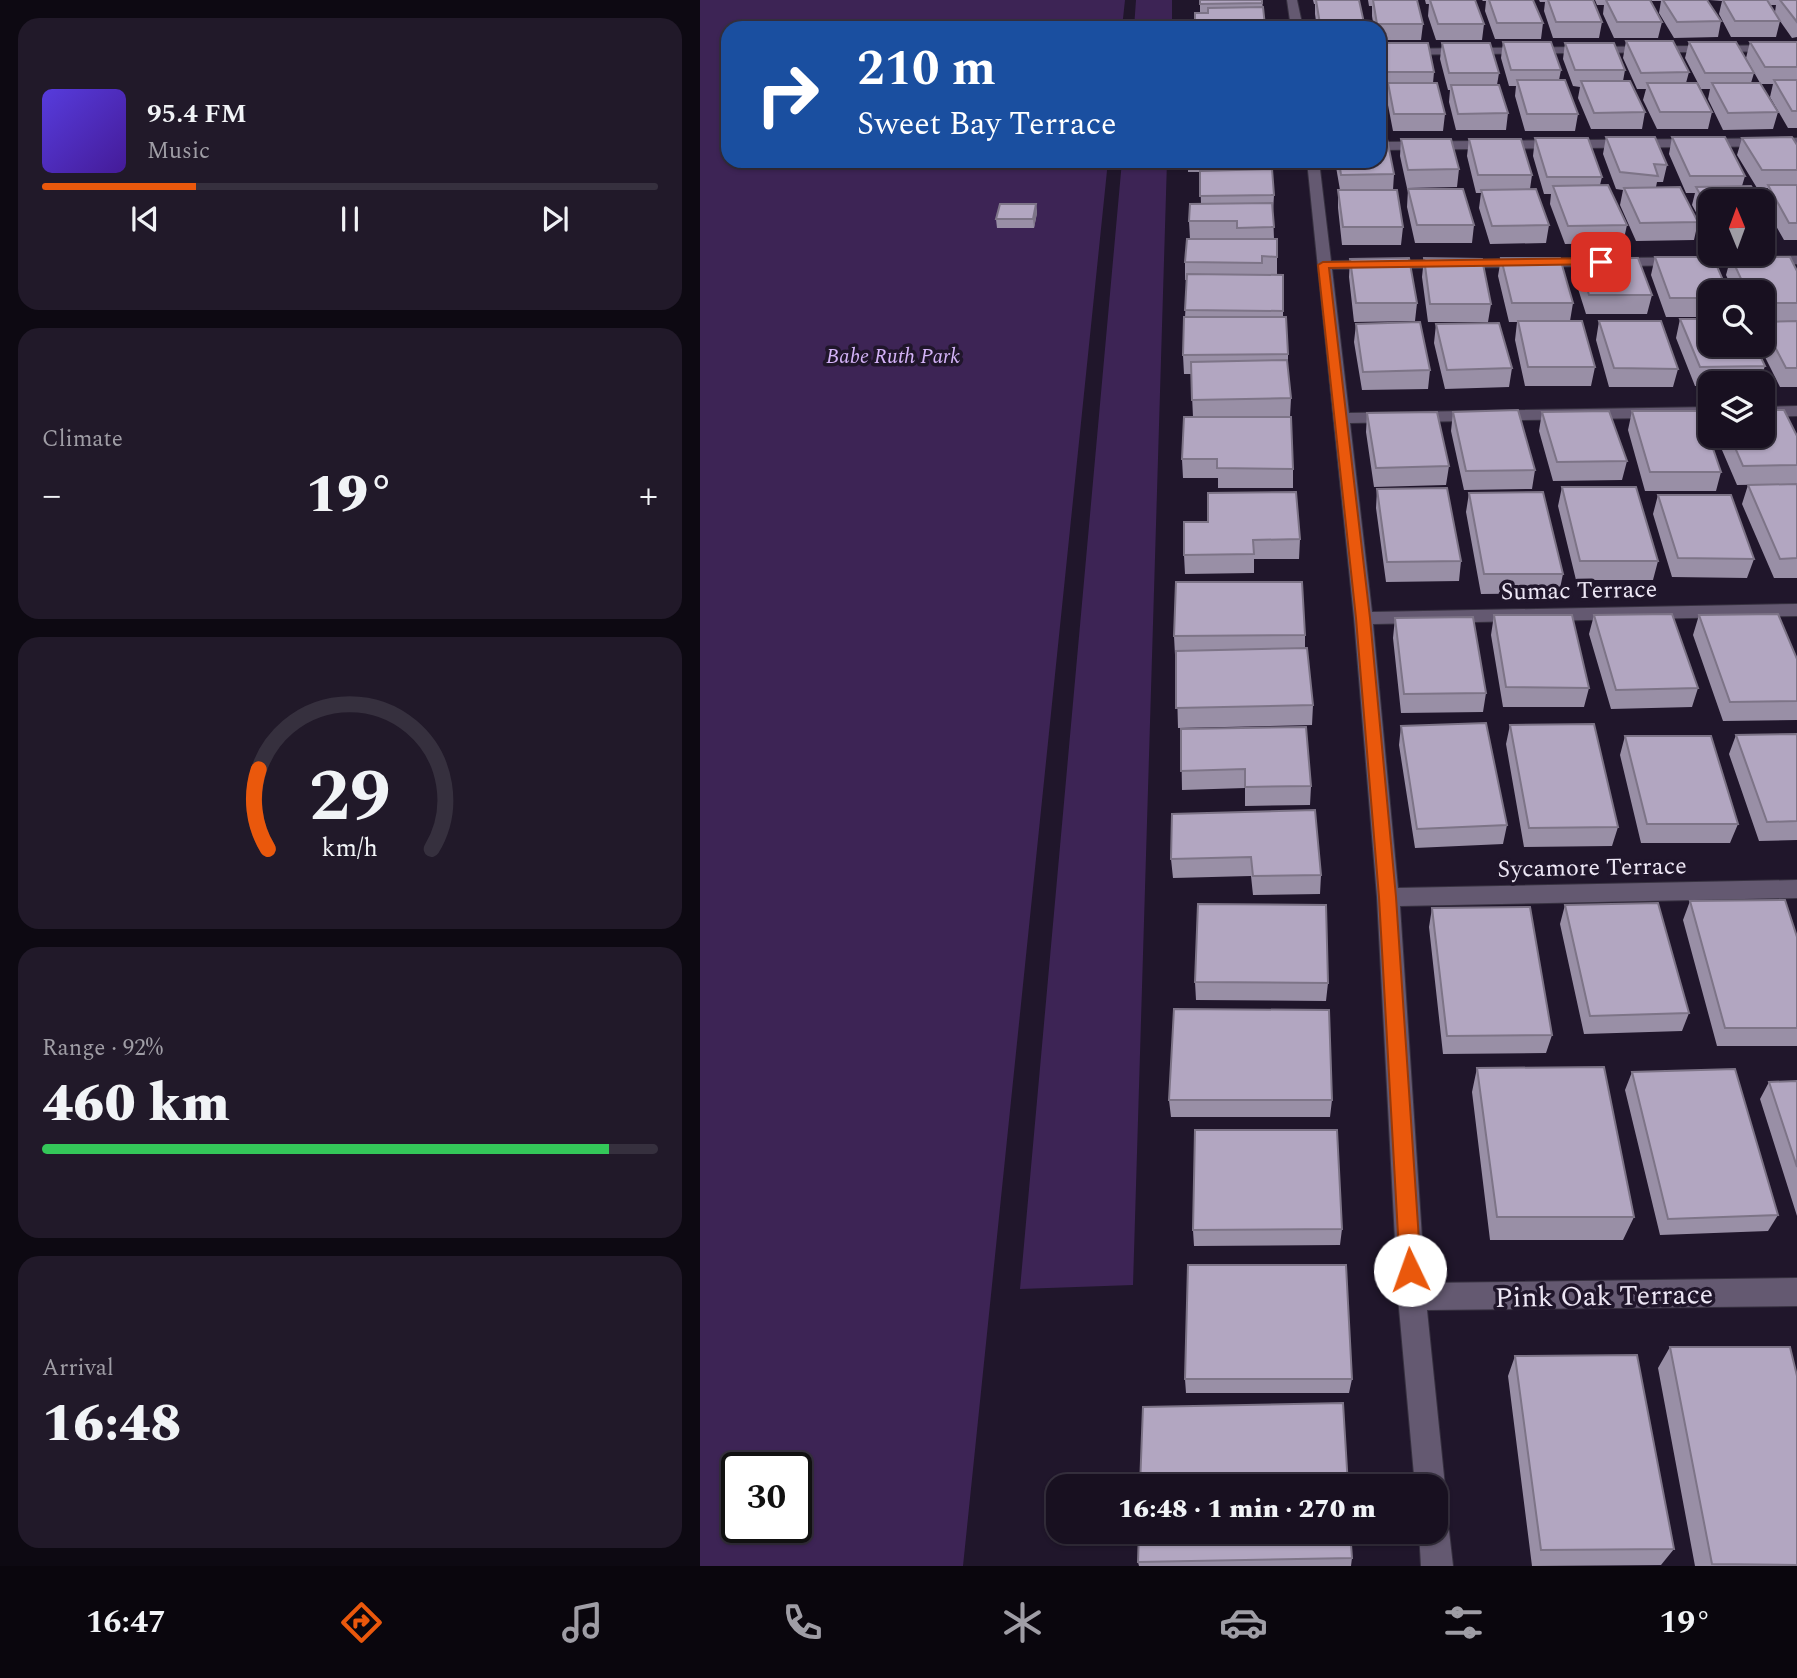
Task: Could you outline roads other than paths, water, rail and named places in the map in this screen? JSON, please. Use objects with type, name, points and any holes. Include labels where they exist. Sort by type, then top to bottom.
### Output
[{"type":"street","points":[[1292,0],[1296,21]]},
{"type":"street","points":[[1386,52],[1797,48]]},
{"type":"street","points":[[1386,146],[1797,142]]},
{"type":"street","points":[[1314,168],[1363,618],[1388,897],[1412,1297],[1429,1474]]},
{"type":"street","points":[[1323,265],[1797,260]]},
{"type":"street","points":[[1775,412],[1797,411]]},
{"type":"street","points":[[1340,418],[1698,412]]},
{"type":"street","name":"Sumac Terrace","points":[[1363,618],[1797,610]]},
{"type":"street","name":"Sycamore Terrace","points":[[1388,897],[1797,889]]},
{"type":"street","name":"Pink Oak Terrace","points":[[1412,1297],[1797,1292]]},
{"type":"street","points":[[1435,1544],[1437,1566]]},
{"type":"park label","name":"Babe Ruth Park","points":[[893,356]]}]
